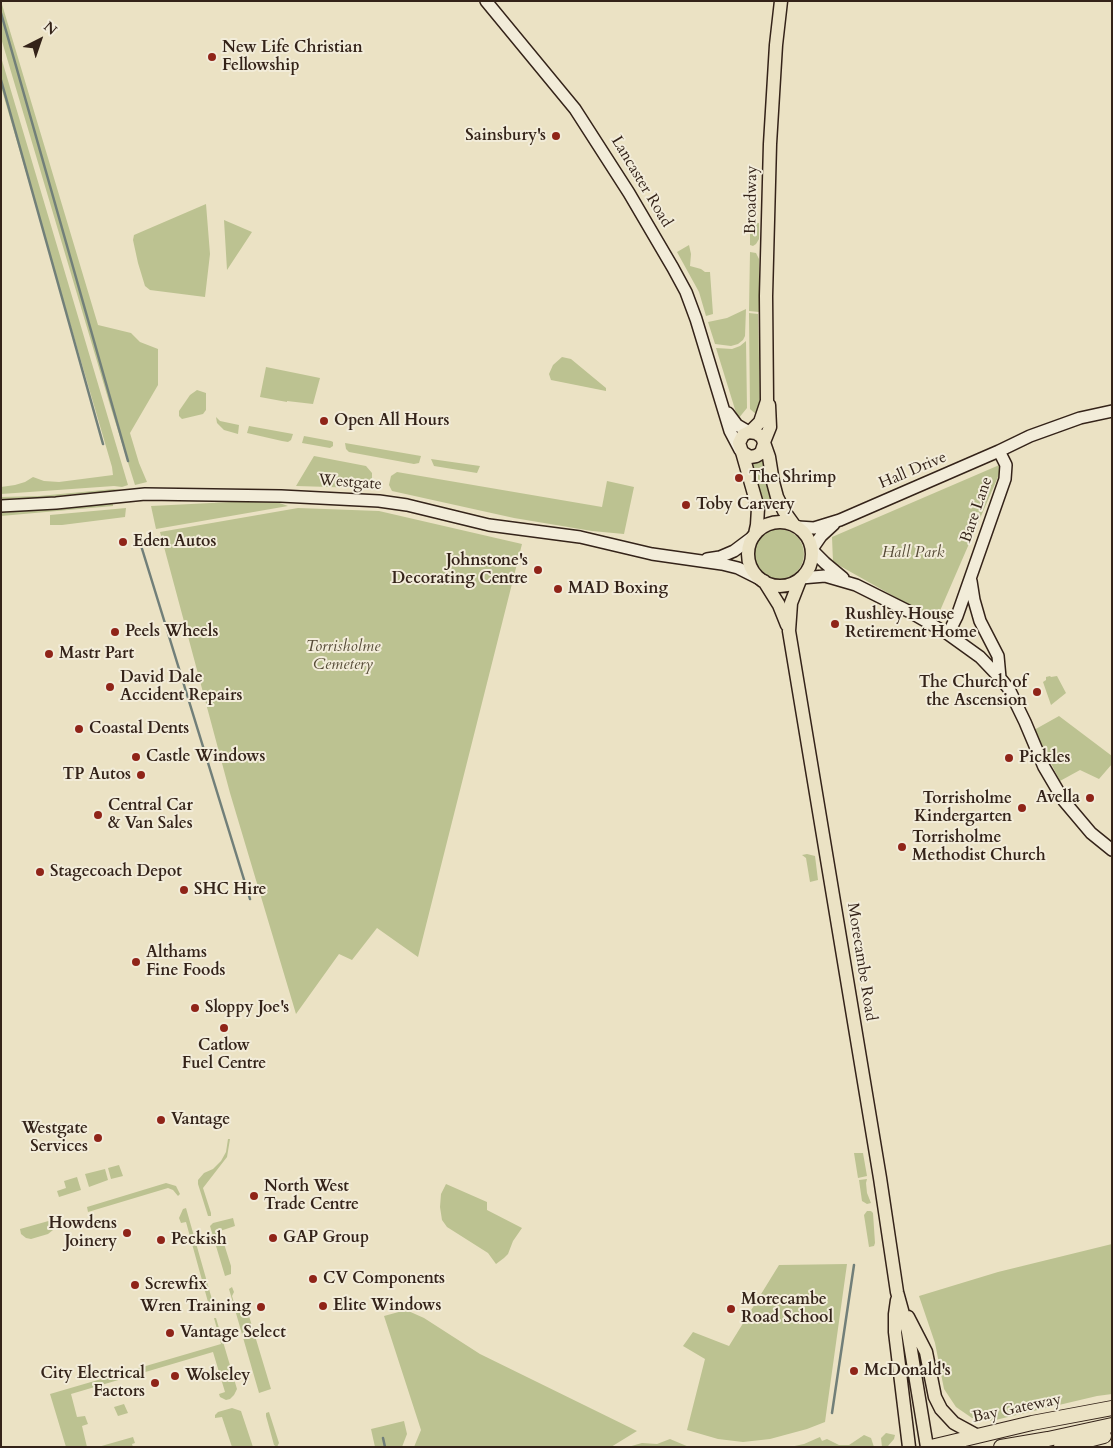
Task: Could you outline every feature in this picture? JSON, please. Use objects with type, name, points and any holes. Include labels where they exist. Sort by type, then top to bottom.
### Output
[{"type":"highway","name":"Bay Gateway","points":[[929,1447],[976,1435],[1112,1408]]},
{"type":"highway","points":[[1001,1447],[1112,1425]]},
{"type":"highway","points":[[1061,1447],[1112,1434]]},
{"type":"main road","name":"Lancaster Road","points":[[486,1],[576,109],[630,193],[686,292],[730,431],[741,451],[758,508],[754,535]]},
{"type":"main road","name":"Broadway","points":[[750,432],[760,422],[767,401],[767,249],[770,144],[776,45],[781,1]]},
{"type":"main road","name":"Broadway","points":[[764,443],[770,427],[770,407],[767,401]]},
{"type":"main road","name":"Lancaster Road","points":[[723,405],[736,425],[750,432]]},
{"type":"main road","points":[[999,452],[1030,436],[1080,418],[1112,410]]},
{"type":"main road","points":[[764,443],[762,450],[756,456],[750,457],[741,451],[740,440],[743,435],[750,432],[760,436],[764,443],[769,457],[774,489],[780,505],[796,526],[806,534],[812,550],[832,569],[856,585],[910,612],[948,634],[980,657],[1000,678],[1014,700],[1044,766],[1064,801],[1091,833],[1112,850]]},
{"type":"main road","name":"Hall Drive","points":[[796,526],[814,528],[840,520],[999,452]]},
{"type":"main road","name":"Bare Lane","points":[[948,634],[958,616],[1006,472],[1006,465],[999,452]]},
{"type":"main road","name":"Westgate","points":[[1,506],[56,503],[145,494],[281,496],[379,501],[407,505],[489,525],[580,537],[652,554],[722,564],[738,568],[763,581]]},
{"type":"main road","name":"Hall Drive","points":[[812,550],[821,536],[840,520]]},
{"type":"main road","points":[[796,526],[786,522],[770,523],[754,535],[748,553],[754,572],[763,581],[781,586],[790,585],[800,579],[810,565],[812,550]]},
{"type":"main road","name":"Westgate","points":[[690,560],[711,559],[730,553],[742,546],[754,535]]},
{"type":"main road","points":[[800,579],[825,576],[856,585]]},
{"type":"main road","name":"Morecambe Road","points":[[789,631],[791,603],[800,579]]},
{"type":"main road","points":[[970,579],[980,621],[998,656],[1000,678]]},
{"type":"main road","name":"Morecambe Road","points":[[763,581],[779,605],[789,631],[900,1302],[911,1347],[929,1447]]},
{"type":"main road","points":[[900,1302],[914,1325],[926,1352],[935,1397],[941,1409],[954,1423],[976,1435]]},
{"type":"main road","name":"Morecambe Road","points":[[900,1302],[895,1314],[895,1332],[909,1447]]},
{"type":"green space","points":[[1,1],[98,325],[131,333],[140,342],[158,349],[158,385],[130,433],[147,482],[135,485],[110,405],[1,38]]},
{"type":"green space","points":[[1,57],[128,485],[122,487],[1,494],[1,487],[25,482],[33,477],[44,481],[59,482],[113,475],[1,87]]},
{"type":"green space","points":[[206,204],[210,254],[205,297],[150,290],[145,286],[138,263],[133,240],[134,235]]},
{"type":"green space","points":[[224,220],[252,232],[227,270]]},
{"type":"green space","points":[[750,223],[759,223],[759,239],[753,246],[750,245]]},
{"type":"green space","points":[[689,245],[691,254],[690,266],[710,272],[713,314],[706,316],[699,292],[677,252]]},
{"type":"green space","points":[[750,252],[756,253],[759,259],[759,312],[749,311]]},
{"type":"green space","points":[[746,309],[745,336],[743,340],[731,346],[715,344],[708,322],[727,318]]},
{"type":"green space","points":[[749,313],[758,314],[760,404],[757,415],[750,409]]},
{"type":"green space","points":[[746,341],[747,408],[738,419],[716,348],[732,349]]},
{"type":"green space","points":[[562,357],[571,359],[606,388],[606,391],[551,380],[549,374],[553,365]]},
{"type":"green space","points":[[266,367],[320,378],[313,404],[260,397]]},
{"type":"green space","points":[[197,390],[206,393],[206,410],[203,414],[182,419],[179,416],[179,411],[190,395]]},
{"type":"green space","points":[[216,417],[220,421],[239,425],[238,434],[224,430],[217,423]]},
{"type":"green space","points":[[249,426],[293,434],[288,442],[282,441],[247,433]]},
{"type":"green space","points":[[304,436],[331,441],[333,446],[330,448],[302,443]]},
{"type":"green space","points":[[345,443],[421,456],[419,463],[414,464],[349,452],[346,449]]},
{"type":"green space","points":[[314,456],[366,466],[372,473],[372,482],[363,488],[296,486]]},
{"type":"green space","points":[[431,459],[480,466],[477,473],[434,466]]},
{"type":"green space","points":[[764,460],[774,504],[763,508],[751,464]]},
{"type":"green space","name":"Hall Park","points":[[1004,463],[936,620],[833,562],[832,537]]},
{"type":"green space","points":[[397,472],[602,507],[607,481],[634,487],[624,534],[592,531],[514,518],[392,491],[389,485],[391,476]]},
{"type":"green space","points":[[114,489],[121,490],[37,498],[1,499],[1,497],[39,496]]},
{"type":"green space","points":[[271,500],[288,506],[156,529],[151,506]]},
{"type":"green space","points":[[113,504],[113,506],[1,516],[1,513]]},
{"type":"green space","points":[[126,508],[125,517],[50,525],[50,515]]},
{"type":"green space","name":"Torrisholme Cemetery","points":[[298,508],[379,511],[522,544],[418,957],[377,928],[352,960],[339,954],[296,1014],[230,793],[160,532]]},
{"type":"green space","points":[[774,529],[784,529],[797,536],[804,549],[804,559],[797,572],[784,579],[774,579],[765,575],[758,568],[754,559],[754,549],[758,540],[765,533]]},
{"type":"green space","points":[[1057,676],[1066,693],[1051,705],[1043,682],[1046,680],[1046,677]]},
{"type":"green space","points":[[1059,716],[1112,756],[1112,764],[1099,779],[1080,770],[1060,781],[1034,730]]},
{"type":"green space","points":[[802,855],[815,856],[818,880],[810,882],[806,858]]},
{"type":"green space","points":[[228,1139],[230,1139],[227,1157],[203,1188],[211,1213],[211,1216],[208,1216],[198,1180],[204,1173],[213,1169],[221,1161],[226,1152]]},
{"type":"green space","points":[[854,1153],[863,1153],[867,1176],[858,1178]]},
{"type":"green space","points":[[119,1165],[123,1176],[111,1179],[108,1168]]},
{"type":"green space","points":[[105,1169],[108,1180],[89,1187],[85,1174]]},
{"type":"green space","points":[[77,1177],[81,1190],[59,1197],[57,1191],[66,1188],[64,1181]]},
{"type":"green space","points":[[867,1179],[867,1193],[871,1203],[867,1204],[862,1201],[859,1180]]},
{"type":"green space","points":[[166,1183],[176,1186],[180,1194],[178,1196],[173,1190],[168,1188],[88,1212],[87,1207]]},
{"type":"green space","points":[[446,1184],[487,1202],[487,1210],[522,1228],[513,1241],[508,1254],[496,1264],[488,1253],[447,1227],[442,1220],[441,1194]]},
{"type":"green space","points":[[186,1208],[213,1303],[208,1302],[186,1222],[181,1223],[179,1218],[183,1209]]},
{"type":"green space","points":[[867,1211],[873,1213],[875,1243],[874,1246],[869,1247],[864,1215]]},
{"type":"green space","points":[[233,1218],[235,1226],[220,1231],[231,1266],[231,1274],[225,1276],[210,1226],[213,1223]]},
{"type":"green space","points":[[52,1220],[53,1230],[48,1234],[31,1239],[21,1234],[20,1229]]},
{"type":"green space","points":[[1112,1244],[1112,1394],[991,1421],[972,1418],[956,1407],[944,1389],[935,1343],[919,1296],[998,1272]]},
{"type":"green space","points":[[847,1264],[825,1422],[770,1439],[743,1442],[718,1439],[687,1430],[705,1359],[683,1346],[693,1332],[729,1346],[779,1265]]},
{"type":"green space","points":[[232,1287],[234,1292],[232,1296],[236,1309],[246,1306],[271,1389],[259,1393],[229,1289]]},
{"type":"green space","points":[[406,1310],[424,1318],[480,1354],[637,1431],[611,1447],[414,1447],[421,1430],[384,1316]]},
{"type":"green space","points":[[214,1318],[216,1318],[237,1389],[230,1399],[226,1400],[220,1397],[219,1394],[225,1392],[213,1352],[71,1394],[77,1417],[85,1416],[88,1424],[82,1426],[87,1447],[66,1447],[50,1394],[221,1344]]},
{"type":"green space","points":[[124,1404],[128,1413],[118,1416],[114,1407]]},
{"type":"green space","points":[[232,1408],[241,1411],[253,1447],[232,1447],[222,1417],[215,1418],[218,1412]]},
{"type":"green space","points":[[269,1412],[279,1443],[277,1447],[274,1445],[266,1416],[266,1413]]},
{"type":"green space","points":[[404,1421],[407,1434],[402,1447],[375,1447],[371,1429]]},
{"type":"green space","points":[[886,1433],[895,1435],[894,1439],[888,1446],[882,1447],[881,1438]]},
{"type":"green space","points":[[864,1435],[871,1438],[874,1447],[790,1447],[804,1444],[820,1437],[822,1441],[827,1439],[839,1445],[849,1445]]},
{"type":"green space","points":[[133,1437],[135,1443],[132,1444],[133,1447],[98,1447]]},
{"type":"green space","points":[[670,1439],[689,1447],[628,1447],[642,1443],[657,1444]]},
{"type":"waterway","points":[[1,13],[128,461]]},
{"type":"waterway","points":[[1,80],[103,444]]},
{"type":"waterway","points":[[139,539],[250,899]]},
{"type":"waterway","points":[[832,1413],[854,1265]]},
{"type":"waterway","points":[[383,1438],[385,1447]]},
{"type":"place","name":"New Life Christian Fellowship","points":[[212,57]]},
{"type":"place","name":"Sainsbury's","points":[[556,136]]},
{"type":"place","name":"Open All Hours","points":[[324,421]]},
{"type":"place","name":"The Shrimp","points":[[739,478]]},
{"type":"place","name":"Toby Carvery","points":[[686,505]]},
{"type":"place","name":"Eden Autos","points":[[123,542]]},
{"type":"place","name":"Johnstone's Decorating Centre","points":[[538,570]]},
{"type":"place","name":"MAD Boxing","points":[[558,589]]},
{"type":"place","name":"Rushley House Retirement Home","points":[[835,624]]},
{"type":"place","name":"Peels Wheels","points":[[115,632]]},
{"type":"place","name":"Mastr Part","points":[[49,654]]},
{"type":"place","name":"David Dale Accident Repairs","points":[[110,687]]},
{"type":"place","name":"The Church of the Ascension","points":[[1037,692]]},
{"type":"place","name":"Coastal Dents","points":[[79,729]]},
{"type":"place","name":"Castle Windows","points":[[136,757]]},
{"type":"place","name":"Pickles","points":[[1009,758]]},
{"type":"place","name":"TP Autos","points":[[141,775]]},
{"type":"place","name":"Avella","points":[[1090,798]]},
{"type":"place","name":"Torrisholme Kindergarten","points":[[1022,808]]},
{"type":"place","name":"Central Car & Van Sales","points":[[98,815]]},
{"type":"place","name":"Torrisholme Methodist Church","points":[[902,847]]},
{"type":"place","name":"Stagecoach Depot","points":[[40,872]]},
{"type":"place","name":"SHC Hire","points":[[184,890]]},
{"type":"place","name":"Althams Fine Foods","points":[[136,962]]},
{"type":"place","name":"Sloppy Joe's","points":[[195,1008]]},
{"type":"place","name":"Catlow Fuel Centre","points":[[224,1028]]},
{"type":"place","name":"Vantage","points":[[161,1120]]},
{"type":"place","name":"Westgate Services","points":[[98,1138]]},
{"type":"place","name":"North West Trade Centre","points":[[254,1196]]},
{"type":"place","name":"Howdens Joinery","points":[[127,1233]]},
{"type":"place","name":"GAP Group","points":[[273,1238]]},
{"type":"place","name":"Peckish","points":[[161,1240]]},
{"type":"place","name":"CV Components","points":[[313,1279]]},
{"type":"place","name":"Screwfix","points":[[135,1285]]},
{"type":"place","name":"Elite Windows","points":[[323,1306]]},
{"type":"place","name":"Wren Training","points":[[261,1307]]},
{"type":"place","name":"Morecambe Road School","points":[[731,1309]]},
{"type":"place","name":"Vantage Select","points":[[170,1333]]},
{"type":"place","name":"McDonald's","points":[[854,1371]]},
{"type":"place","name":"Wolseley","points":[[175,1376]]},
{"type":"place","name":"City Electrical Factors","points":[[155,1383]]}]
